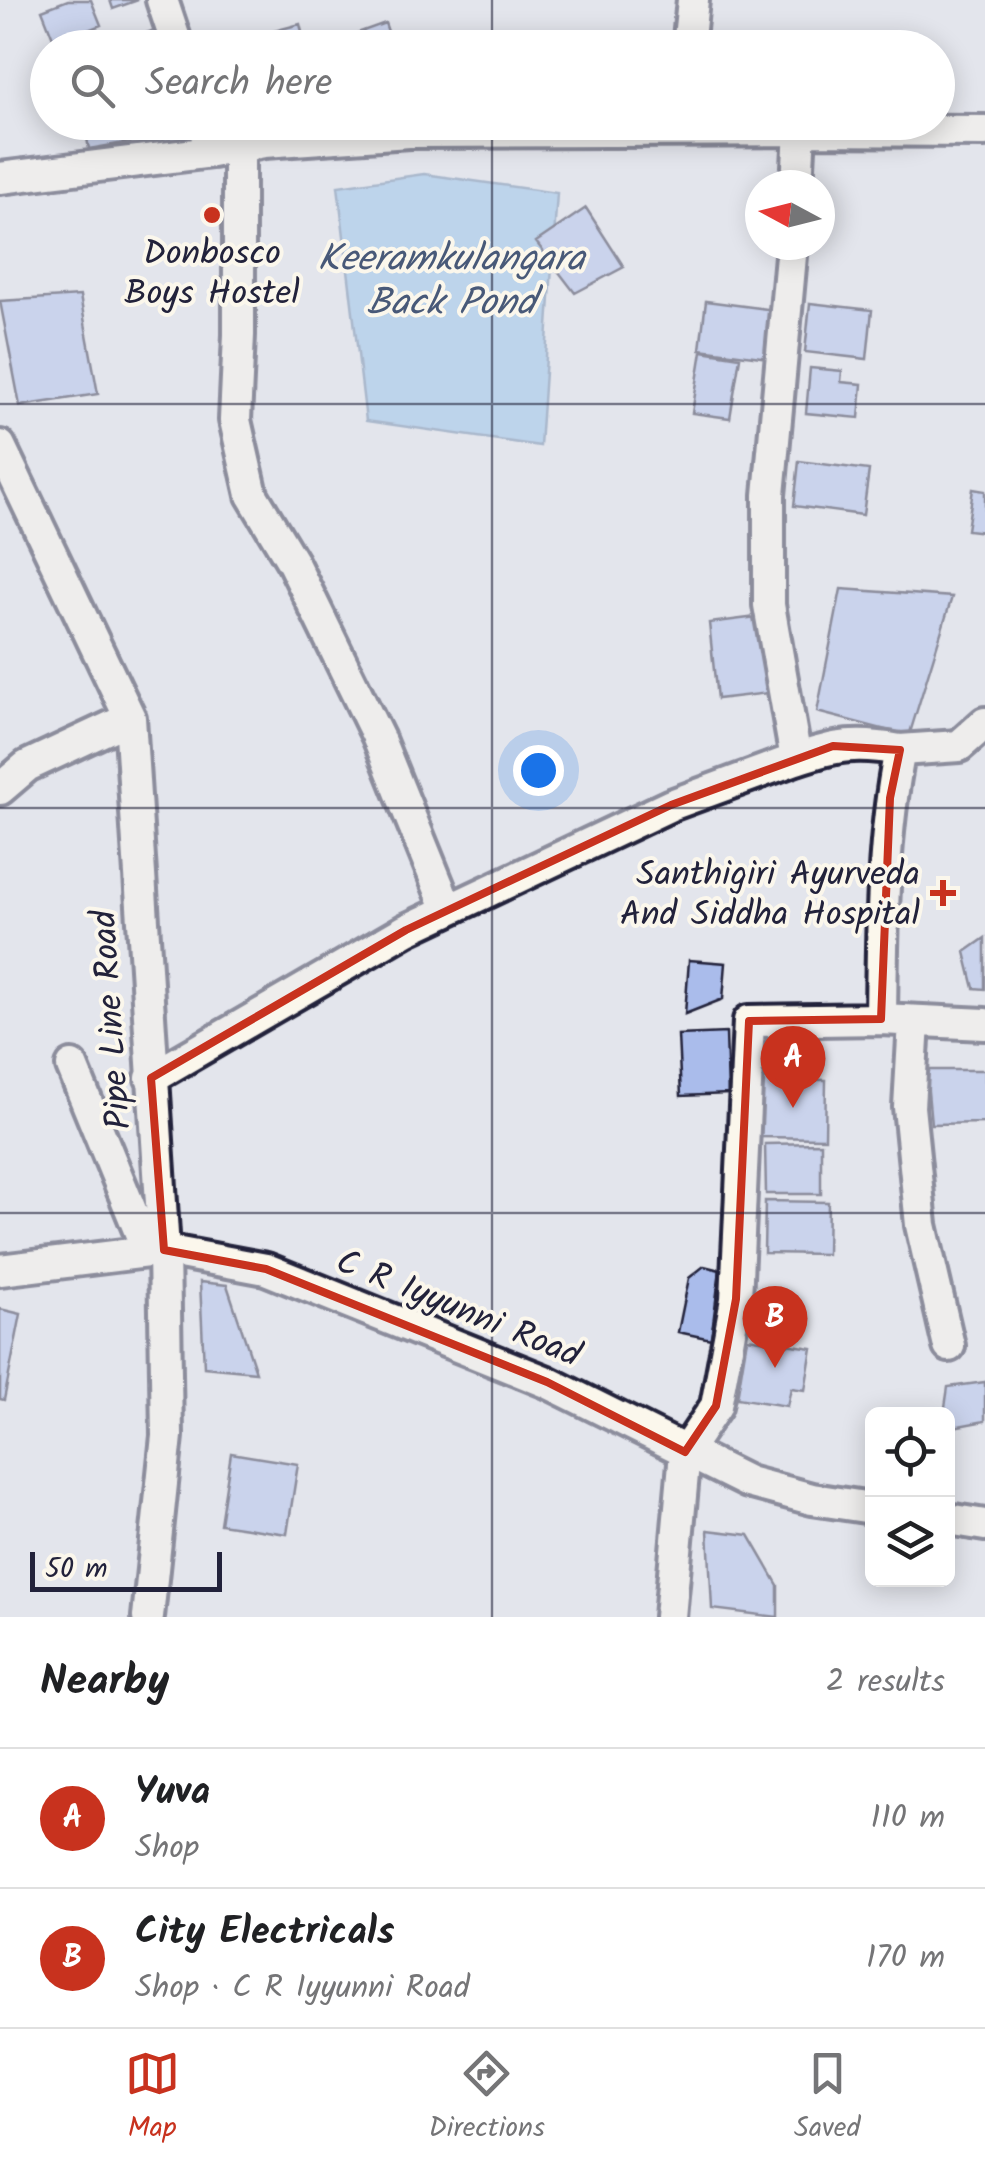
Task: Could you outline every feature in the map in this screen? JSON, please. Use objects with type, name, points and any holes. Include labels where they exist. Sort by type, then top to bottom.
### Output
[{"type":"street","points":[[162,0],[172,30]]},
{"type":"street","points":[[690,30],[694,0]]},
{"type":"street","points":[[955,130],[985,131]]},
{"type":"street","points":[[218,140],[226,149],[239,335],[234,420],[252,495],[293,564],[378,738],[448,910]]},
{"type":"street","points":[[0,178],[323,140]]},
{"type":"street","points":[[798,170],[799,140]]},
{"type":"street","points":[[791,260],[769,495],[769,605],[796,760]]},
{"type":"street","name":"Pipe Line Road","points":[[0,446],[130,718],[168,1436],[148,1617]]},
{"type":"street","points":[[0,790],[27,766],[130,718]]},
{"type":"street","points":[[151,1078],[406,930],[671,804],[833,746],[863,743],[900,750],[959,746],[985,723]]},
{"type":"street","points":[[880,1020],[890,798],[900,750]]},
{"type":"street","points":[[670,1617],[685,1452],[716,1406],[736,1299],[749,1021],[985,1024]]},
{"type":"street","points":[[914,1022],[910,1106],[921,1225],[949,1346]]},
{"type":"street","points":[[72,1066],[156,1251]]},
{"type":"street","name":"C R Iyyunni Road","points":[[0,1270],[156,1251],[266,1269],[546,1382],[748,1482],[865,1507]]},
{"type":"street","points":[[955,1521],[985,1525]]},
{"type":"highlighted area","points":[[833,746],[900,750],[890,798],[881,1019],[749,1021],[736,1299],[716,1406],[685,1452],[547,1382],[266,1269],[164,1250],[151,1078],[406,930],[671,805]]},
{"type":"water","name":"Keeramkulangara Back Pond","points":[[424,174],[557,193],[540,446],[366,421],[338,186]]},
{"type":"building","points":[[68,0],[91,0],[101,25],[88,30],[50,30],[42,10]]},
{"type":"building","points":[[110,0],[138,0],[113,9]]},
{"type":"building","points":[[385,23],[387,30],[366,30]]},
{"type":"building","points":[[300,24],[302,30],[278,30]]},
{"type":"building","points":[[87,140],[130,142],[89,149]]},
{"type":"building","points":[[155,140],[188,140],[158,150]]},
{"type":"building","points":[[586,208],[624,267],[575,293],[536,242]]},
{"type":"building","points":[[80,296],[98,394],[20,406],[0,301]]},
{"type":"building","points":[[706,301],[775,310],[769,358],[700,349]]},
{"type":"building","points":[[810,303],[872,310],[867,359],[805,352]]},
{"type":"building","points":[[702,351],[740,357],[730,418],[692,413]]},
{"type":"building","points":[[810,368],[842,371],[841,382],[862,384],[859,418],[806,413]]},
{"type":"building","points":[[799,461],[869,470],[863,515],[794,506]]},
{"type":"building","points":[[973,489],[985,491],[985,532],[967,530]]},
{"type":"building","points":[[841,589],[952,597],[909,736],[817,712]]},
{"type":"building","points":[[757,617],[769,693],[717,699],[709,623]]},
{"type":"building","points":[[985,938],[985,989],[974,988],[965,952]]},
{"type":"building","points":[[689,960],[726,963],[723,999],[685,1014]]},
{"type":"building","points":[[726,1033],[728,1094],[681,1096],[678,1035]]},
{"type":"building","points":[[767,1033],[795,1036],[790,1077],[762,1074]]},
{"type":"building","points":[[926,1070],[985,1070],[985,1123],[931,1124]]},
{"type":"building","points":[[761,1079],[826,1080],[825,1138],[760,1137]]},
{"type":"building","points":[[821,1143],[821,1194],[766,1194],[765,1144]]},
{"type":"building","points":[[765,1201],[828,1202],[827,1254],[764,1253]]},
{"type":"building","points":[[704,1266],[720,1270],[711,1339],[678,1332],[689,1278]]},
{"type":"building","points":[[200,1282],[227,1285],[256,1372],[204,1367]]},
{"type":"building","points":[[0,1309],[21,1314],[4,1400],[0,1399]]},
{"type":"building","points":[[747,1338],[812,1348],[805,1390],[791,1388],[787,1406],[737,1398]]},
{"type":"building","points":[[985,1382],[985,1421],[955,1427],[955,1407],[945,1407],[948,1387]]},
{"type":"building","points":[[231,1453],[298,1464],[287,1534],[220,1524]]},
{"type":"building","points":[[708,1530],[749,1535],[778,1585],[778,1617],[712,1609]]},
{"type":"place","name":"Donbosco Boys Hostel","points":[[212,215]]},
{"type":"place","name":"Santhigiri Ayurveda And Siddha Hospital","points":[[943,893]]},
{"type":"place","name":"Yuva","points":[[793,1108]]},
{"type":"place","name":"City Electricals","points":[[775,1368]]}]
